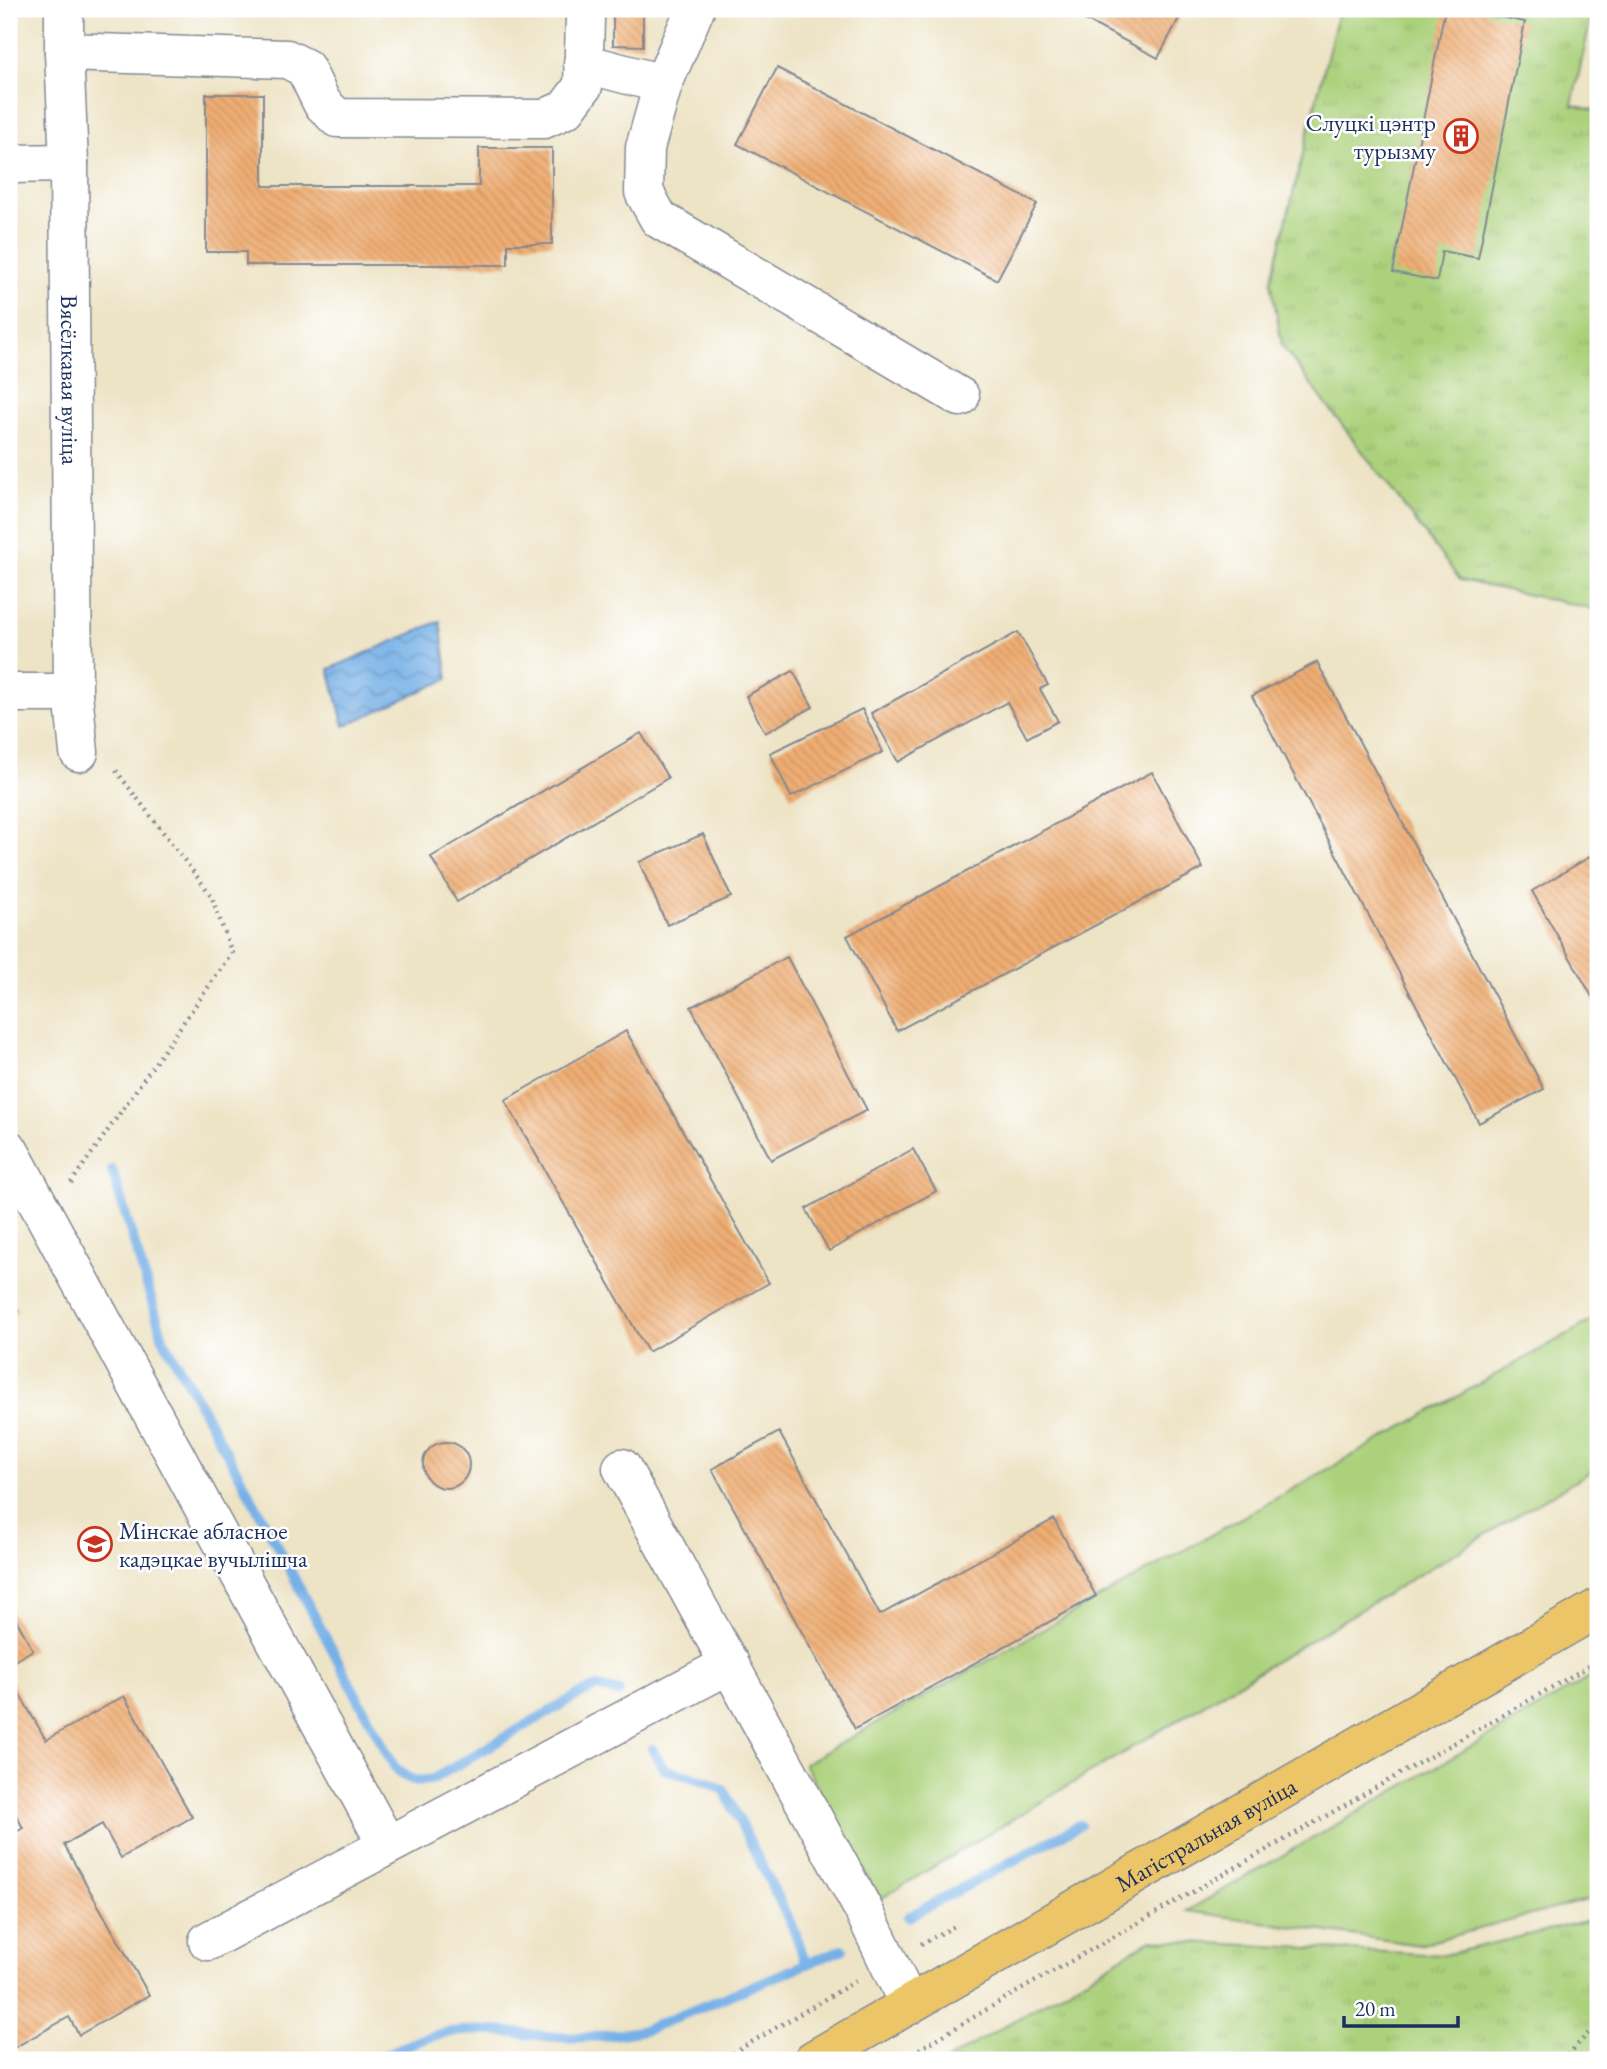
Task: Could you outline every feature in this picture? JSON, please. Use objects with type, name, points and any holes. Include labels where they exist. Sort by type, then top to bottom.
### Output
[{"type":"main road","name":"Магістральная вуліца","points":[[813,2060],[1598,1608]]},
{"type":"street","name":"Вясёлкавая вуліца","points":[[64,9],[69,163],[76,721]]},
{"type":"street","points":[[695,9],[663,84],[645,148],[644,192],[659,219],[960,397]]},
{"type":"street","points":[[64,51],[288,59],[305,68],[322,103],[337,118],[544,118],[566,109],[583,86],[585,19]]},
{"type":"street","points":[[583,63],[663,84]]},
{"type":"street","points":[[9,164],[69,163]]},
{"type":"street","points":[[9,694],[76,721]]},
{"type":"street","points":[[9,1150],[387,1845]]},
{"type":"street","points":[[622,1468],[863,1909],[909,2005]]},
{"type":"street","points":[[208,1941],[730,1664]]},
{"type":"path","points":[[47,1219],[232,953],[211,895],[76,721]]},
{"type":"path","points":[[901,2060],[1598,1661]]},
{"type":"path","points":[[721,2060],[954,1926]]},
{"type":"path","points":[[1563,2060],[1598,2023]]},
{"type":"green space","points":[[1339,9],[1593,9],[1572,105],[1598,111],[1598,610],[1460,580],[1282,346],[1271,282]]},
{"type":"green space","points":[[1598,1317],[1598,1467],[880,1899],[804,1764]]},
{"type":"green space","points":[[1598,1673],[1598,1897],[1419,1945],[1187,1911]]},
{"type":"green space","points":[[1598,1918],[1598,2060],[947,2060],[1151,1940],[1444,1955]]},
{"type":"water","points":[[440,621],[448,679],[344,726],[329,669]]},
{"type":"building","points":[[613,9],[643,9],[643,46],[613,45]]},
{"type":"building","points":[[1064,9],[1184,9],[1158,58]]},
{"type":"building","name":"Слуцкі цэнтр турызму","points":[[1445,9],[1487,9],[1486,14],[1525,22],[1478,258],[1442,251],[1437,281],[1393,272]]},
{"type":"building","points":[[777,68],[1037,204],[997,280],[737,144]]},
{"type":"building","points":[[206,94],[263,94],[263,186],[479,186],[479,148],[552,148],[552,244],[508,244],[508,265],[246,265],[246,252],[206,252]]},
{"type":"building","points":[[1018,632],[1048,685],[1040,689],[1058,721],[1027,738],[1007,702],[898,762],[871,713]]},
{"type":"building","points":[[1317,662],[1544,1089],[1479,1123],[1252,696]]},
{"type":"building","points":[[793,671],[813,707],[765,733],[746,696]]},
{"type":"building","points":[[862,709],[883,752],[791,797],[770,753]]},
{"type":"building","points":[[641,733],[668,778],[457,902],[431,857]]},
{"type":"building","points":[[1152,772],[1203,868],[897,1031],[847,936]]},
{"type":"building","points":[[703,834],[731,897],[667,925],[639,862]]},
{"type":"building","points":[[1598,852],[1598,1007],[1532,891]]},
{"type":"building","points":[[787,957],[867,1110],[771,1160],[691,1007]]},
{"type":"building","points":[[626,1031],[769,1283],[648,1352],[505,1100]]},
{"type":"building","points":[[913,1149],[936,1191],[829,1251],[806,1209]]},
{"type":"building","points":[[9,1296],[18,1312],[9,1318]]},
{"type":"building","points":[[779,1432],[880,1615],[1054,1519],[1096,1596],[855,1729],[712,1469]]},
{"type":"building","points":[[446,1442],[462,1449],[469,1465],[462,1481],[446,1488],[430,1481],[423,1465],[430,1449]]},
{"type":"building","points":[[9,1607],[33,1650],[9,1664]]},
{"type":"building","points":[[9,1676],[46,1740],[124,1696],[192,1817],[121,1858],[102,1824],[64,1845],[149,1995],[79,2035],[69,2017],[10,2050],[9,1837],[23,1828],[9,1802]]},
{"type":"waterway","points":[[112,1170],[163,1338],[248,1491],[394,1766],[411,1779],[433,1779],[578,1695],[596,1687],[619,1692]]},
{"type":"waterway","points":[[652,1749],[664,1769],[708,1782],[724,1790],[795,1932],[806,1964]]},
{"type":"waterway","points":[[908,1917],[1080,1825]]},
{"type":"waterway","points":[[374,2060],[421,2040],[450,2032],[491,2031],[581,2037],[645,2030],[843,1949]]},
{"type":"place","name":"Слуцкі цэнтр турызму","points":[[1461,136]]},
{"type":"place","name":"Мінскае абласное кадэцкае вучылішча","points":[[95,1544]]}]
